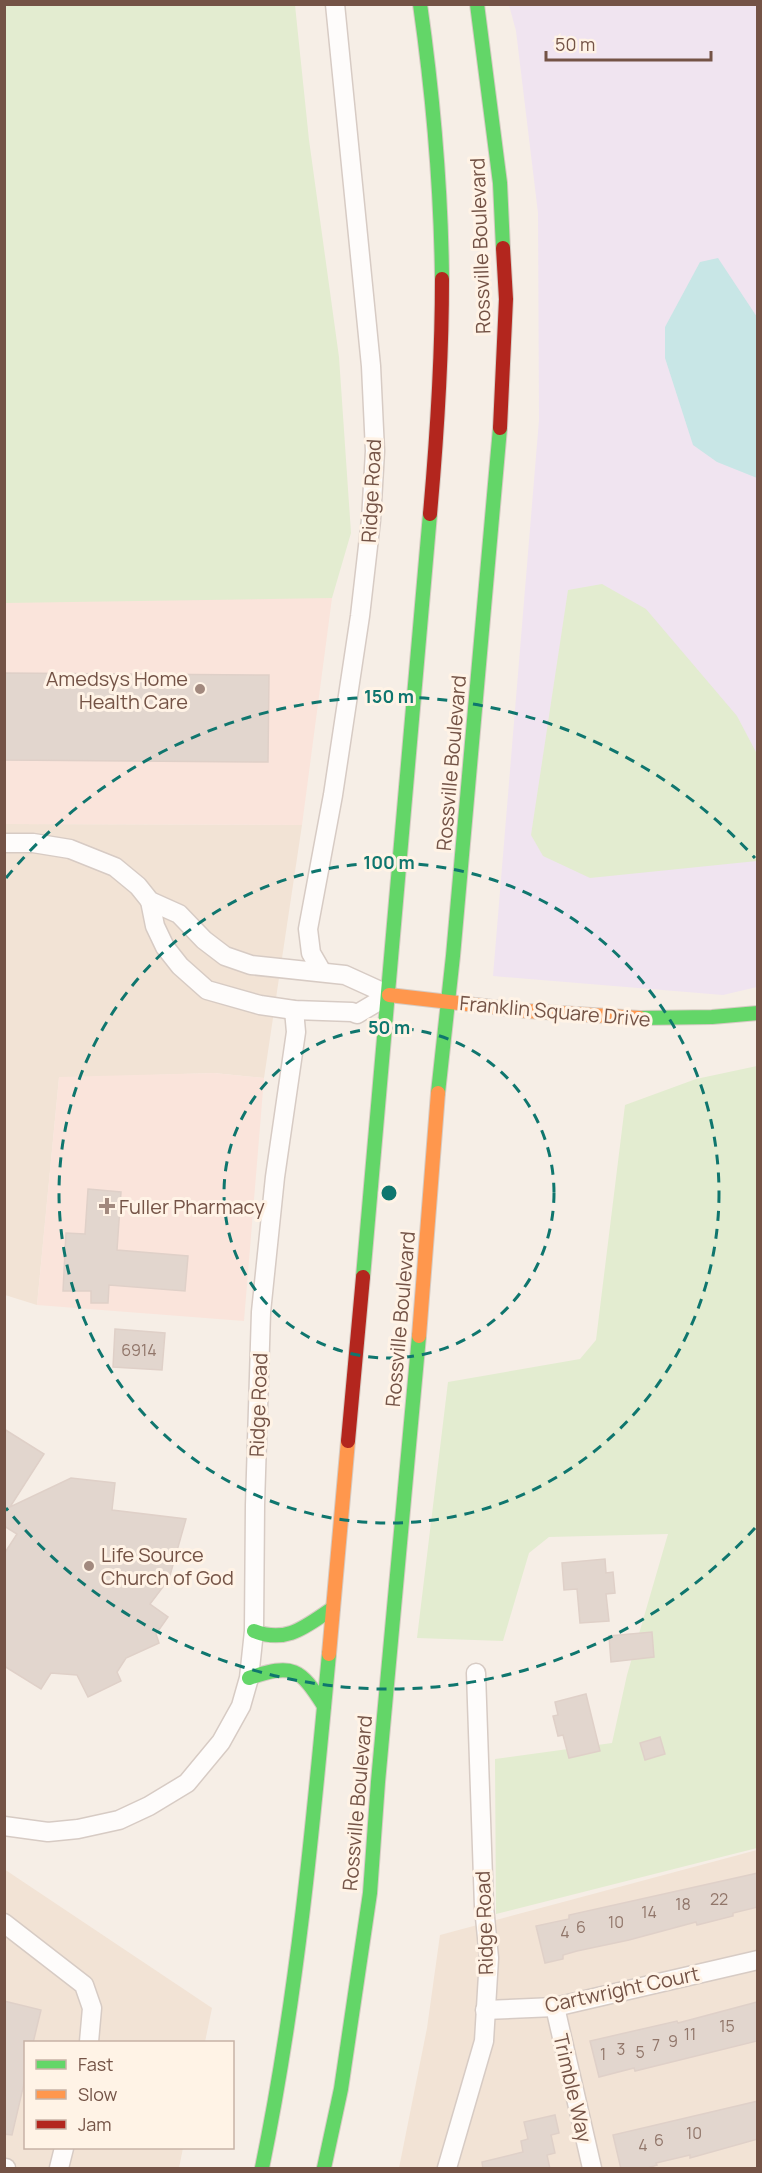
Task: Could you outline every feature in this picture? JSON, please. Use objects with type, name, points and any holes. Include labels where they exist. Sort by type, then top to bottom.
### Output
[{"type":"main road","name":"Rossville Boulevard","points":[[262,2169],[276,2101],[301,1935],[333,1608],[389,995],[410,729],[438,439],[441,384],[441,207],[429,68],[420,4]]},
{"type":"main road","name":"Rossville Boulevard","points":[[324,2169],[341,2089],[370,1893],[378,1782],[411,1433],[441,1051],[498,456],[506,299],[500,183],[477,4]]},
{"type":"main road","name":"Franklin Square Drive","points":[[389,995],[600,1018],[689,1019],[758,1013]]},
{"type":"main road","points":[[254,1631],[264,1637],[284,1638],[333,1608]]},
{"type":"main road","points":[[249,1678],[273,1669],[291,1669],[308,1679],[324,1706]]},
{"type":"street","name":"Ridge Road","points":[[322,972],[311,953],[308,929],[333,795],[357,637],[371,520],[375,451],[371,366],[334,4]]},
{"type":"street","name":"Franklin Square Drive","points":[[4,843],[33,843],[70,849],[115,867],[138,886],[150,901],[179,914],[204,940],[225,956],[250,965],[345,975],[389,995]]},
{"type":"street","name":"Franklin Square Drive","points":[[150,901],[155,926],[165,947],[180,966],[207,990],[260,1005],[294,1010],[357,1014],[389,995]]},
{"type":"street","name":"Ridge Road","points":[[4,1826],[48,1832],[119,1820],[139,1811],[187,1783],[221,1742],[241,1706],[249,1678],[254,1631],[261,1312],[275,1178],[296,1032],[294,1010]]},
{"type":"street","name":"Ridge Road","points":[[447,2169],[484,2041],[489,1958],[484,1907],[476,1673]]},
{"type":"street","points":[[4,1923],[84,1985],[93,2008],[90,2041]]},
{"type":"street","name":"Cartwright Court","points":[[485,2010],[555,2007],[758,1960]]},
{"type":"street","name":"Trimble Way","points":[[555,2007],[592,2169]]},
{"type":"street","points":[[59,2169],[64,2149]]},
{"type":"shaded area","points":[[509,5],[757,5],[757,987],[723,995],[493,976],[539,420],[538,213],[516,31]]},
{"type":"shaded area","points":[[131,598],[332,598],[302,825],[5,824],[4,601]]},
{"type":"shaded area","points":[[4,824],[302,825],[264,1078],[214,1073],[59,1078],[37,1305],[5,1295]]},
{"type":"shaded area","points":[[214,1073],[264,1078],[244,1321],[37,1305],[59,1077]]},
{"type":"shaded area","points":[[757,1850],[757,2168],[399,2168],[427,2028],[440,1935]]},
{"type":"shaded area","points":[[4,1869],[212,2008],[205,2041],[24,2041],[24,2149],[183,2149],[179,2168],[5,2168]]},
{"type":"green space","points":[[4,5],[295,5],[309,140],[339,357],[351,533],[332,598],[5,603]]},
{"type":"green space","points":[[602,584],[646,609],[737,716],[757,754],[757,861],[590,878],[543,856],[531,835],[568,590]]},
{"type":"green space","points":[[757,1066],[757,1848],[496,1914],[495,1759],[612,1743],[627,1675],[668,1534],[549,1537],[529,1553],[503,1641],[417,1638],[448,1382],[580,1359],[596,1340],[625,1105],[696,1079]]},
{"type":"water","points":[[718,258],[757,317],[757,478],[717,462],[693,445],[665,358],[665,327],[700,262]]},
{"type":"building","points":[[4,673],[269,675],[268,762],[4,760]]},
{"type":"building","points":[[88,1189],[121,1192],[117,1250],[188,1256],[185,1291],[109,1285],[108,1303],[91,1303],[91,1291],[63,1291],[66,1233],[85,1234]]},
{"type":"building","points":[[115,1329],[165,1333],[162,1370],[113,1367]]},
{"type":"building","name":"Life Source Church of God","points":[[4,1429],[44,1454],[10,1507],[71,1478],[115,1483],[112,1510],[186,1519],[169,1579],[150,1604],[168,1617],[156,1634],[159,1643],[126,1658],[117,1672],[121,1681],[88,1697],[77,1675],[51,1673],[41,1689],[4,1666],[4,1554],[17,1534],[4,1526]]},
{"type":"building","points":[[605,1559],[606,1573],[613,1572],[615,1593],[606,1594],[609,1621],[580,1623],[577,1589],[564,1590],[562,1563]]},
{"type":"building","points":[[652,1632],[654,1657],[611,1662],[609,1636]]},
{"type":"building","points":[[586,1694],[600,1751],[569,1758],[563,1735],[558,1736],[553,1716],[558,1715],[555,1702]]},
{"type":"building","points":[[660,1737],[665,1754],[645,1760],[640,1743]]},
{"type":"building","points":[[758,1873],[758,1907],[697,1925],[696,1922],[577,1951],[563,1955],[563,1959],[545,1963],[536,1926],[569,1919],[569,1915]]},
{"type":"building","points":[[4,2001],[41,2010],[33,2041],[24,2041],[24,2084],[12,2135],[4,2134]]},
{"type":"building","points":[[757,2002],[757,2041],[635,2071],[634,2068],[599,2077],[590,2041],[677,2021],[678,2023]]},
{"type":"building","points":[[758,2101],[758,2139],[690,2158],[690,2155],[656,2163],[657,2165],[644,2169],[621,2169],[613,2135]]},
{"type":"building","points":[[555,2115],[559,2133],[551,2135],[555,2153],[547,2155],[550,2169],[483,2169],[482,2162],[523,2152],[521,2141],[528,2139],[524,2122]]},
{"type":"traffic: fast","points":[[420,4],[436,141],[442,279]]},
{"type":"traffic: fast","points":[[477,4],[500,183],[503,248]]},
{"type":"traffic: fast","points":[[438,1093],[453,956],[500,428]]},
{"type":"traffic: fast","points":[[363,1277],[430,514]]},
{"type":"traffic: fast","points":[[640,1018],[712,1017],[758,1013]]},
{"type":"traffic: fast","points":[[324,2168],[341,2089],[370,1893],[419,1336]]},
{"type":"traffic: fast","points":[[254,1631],[276,1635],[286,1634],[305,1627],[333,1608]]},
{"type":"traffic: fast","points":[[262,2168],[294,1976],[310,1847],[329,1654]]},
{"type":"traffic: fast","points":[[249,1678],[276,1671],[294,1672],[308,1683],[324,1706]]},
{"type":"traffic: slow","points":[[389,995],[527,1011],[640,1018]]},
{"type":"traffic: slow","points":[[419,1336],[438,1093]]},
{"type":"traffic: slow","points":[[329,1654],[348,1441]]},
{"type":"traffic: jam","points":[[500,428],[506,299],[503,248]]},
{"type":"traffic: jam","points":[[430,514],[439,397],[442,279]]},
{"type":"traffic: jam","points":[[348,1441],[363,1277]]},
{"type":"place","name":"Amedsys Home Health Care","points":[[200,689]]},
{"type":"place","name":"Fuller Pharmacy","points":[[107,1206]]},
{"type":"place","name":"Life Source Church of God","points":[[89,1566]]}]
